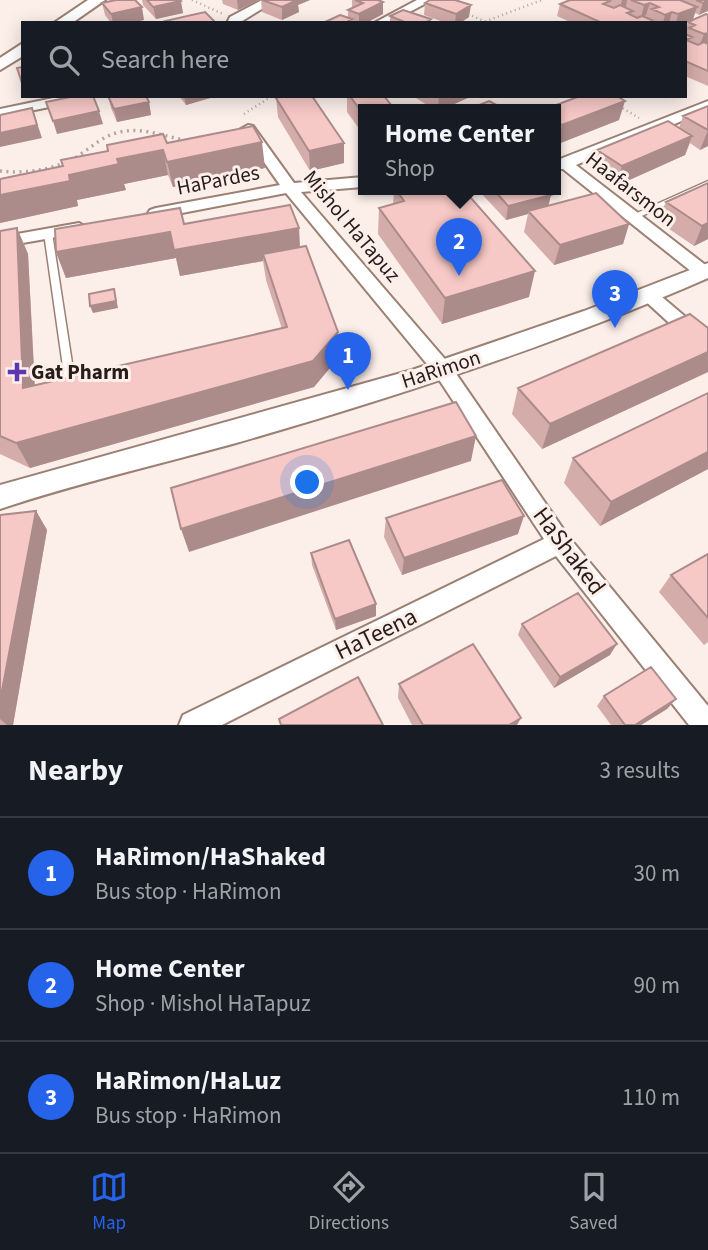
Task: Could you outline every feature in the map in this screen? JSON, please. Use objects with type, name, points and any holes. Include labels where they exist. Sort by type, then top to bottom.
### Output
[{"type":"street","points":[[68,21],[99,0]]},
{"type":"street","points":[[233,21],[270,0]]},
{"type":"street","points":[[384,21],[426,0]]},
{"type":"street","points":[[0,65],[21,49]]},
{"type":"street","points":[[0,113],[74,98]]},
{"type":"street","points":[[561,165],[708,105]]},
{"type":"street","name":"Mishol HaTapuz","points":[[220,134],[248,128],[290,188],[443,370]]},
{"type":"street","name":"Haafarsmon","points":[[561,165],[705,271]]},
{"type":"street","name":"HaPardes","points":[[142,216],[290,188],[358,182]]},
{"type":"street","points":[[0,243],[88,226]]},
{"type":"street","name":"HaRimon","points":[[0,497],[45,481],[235,432],[443,370],[649,295],[705,271]]},
{"type":"street","points":[[649,295],[708,347]]},
{"type":"street","name":"HaShaked","points":[[443,370],[560,543],[706,725]]},
{"type":"street","name":"HaRimon","points":[[0,481],[45,481]]},
{"type":"street","name":"HaTeena","points":[[193,725],[560,543]]},
{"type":"lane","points":[[632,216],[708,183]]},
{"type":"lane","points":[[48,233],[70,381],[83,378]]},
{"type":"path","points":[[192,0],[233,21]]},
{"type":"path","points":[[488,21],[542,0]]},
{"type":"path","points":[[459,10],[483,21]]},
{"type":"path","points":[[220,134],[268,98]]},
{"type":"path","points":[[614,103],[655,127]]},
{"type":"path","points":[[0,171],[40,169],[69,161],[104,137],[120,132],[137,130],[191,141]]},
{"type":"building","points":[[135,0],[142,7],[111,14],[102,3]]},
{"type":"building","points":[[147,0],[180,0],[181,1],[153,7]]},
{"type":"building","points":[[262,0],[297,0],[282,7]]},
{"type":"building","points":[[355,0],[383,2],[359,14],[348,10],[363,3]]},
{"type":"building","points":[[430,0],[455,0],[471,5],[456,14],[425,3]]},
{"type":"building","points":[[570,0],[608,0],[610,1],[603,4],[614,8],[620,5],[633,11],[627,13],[637,18],[642,16],[652,20],[598,21],[560,4]]},
{"type":"building","points":[[631,0],[680,0],[697,7],[678,14],[672,12],[665,15],[652,9],[659,7],[650,3],[644,5]]},
{"type":"building","points":[[403,10],[431,19],[402,21],[390,16]]},
{"type":"building","points":[[205,12],[214,21],[165,21]]},
{"type":"building","points":[[706,14],[708,33],[689,28],[695,25],[688,22]]},
{"type":"building","points":[[340,15],[352,19],[348,21],[327,21]]},
{"type":"building","points":[[687,40],[698,45],[704,42],[708,44],[708,71],[687,62]]},
{"type":"building","points":[[65,98],[94,98],[99,111],[53,121],[46,102]]},
{"type":"building","points":[[109,98],[147,98],[149,102],[114,109]]},
{"type":"building","points":[[276,98],[313,98],[344,143],[309,151]]},
{"type":"building","points":[[351,98],[386,98],[390,104],[358,104],[358,107]]},
{"type":"building","points":[[575,98],[620,98],[625,101],[562,125],[561,104],[559,104]]},
{"type":"building","points":[[708,106],[708,130],[683,116]]},
{"type":"building","points":[[32,108],[37,125],[0,133],[0,115]]},
{"type":"building","points":[[668,121],[692,136],[622,166],[597,150]]},
{"type":"building","points":[[253,126],[262,142],[167,162],[163,150],[117,159],[119,164],[69,175],[70,181],[0,195],[0,179],[63,166],[61,160],[108,151],[107,145],[163,134],[167,143]]},
{"type":"building","points":[[708,183],[708,223],[702,226],[666,202]]},
{"type":"building","points":[[596,193],[629,224],[560,245],[528,211]]},
{"type":"building","points":[[400,195],[468,195],[535,271],[445,298],[379,208],[404,201]]},
{"type":"building","points":[[498,195],[551,195],[508,206]]},
{"type":"building","points":[[290,205],[299,228],[174,250],[170,232],[56,252],[55,229],[180,208],[184,224]]},
{"type":"building","points":[[17,228],[23,388],[287,327],[263,254],[306,246],[338,332],[313,361],[16,443],[0,436],[0,231]]},
{"type":"building","points":[[114,289],[116,301],[90,306],[89,294]]},
{"type":"building","points":[[690,314],[708,328],[708,352],[550,424],[518,388]]},
{"type":"building","points":[[708,393],[708,452],[611,502],[573,458]]},
{"type":"building","points":[[456,402],[476,436],[181,529],[171,488]]},
{"type":"building","points":[[502,480],[524,516],[404,558],[386,518]]},
{"type":"building","points":[[36,511],[0,701],[0,515]]},
{"type":"building","points":[[349,540],[376,604],[335,619],[311,553]]},
{"type":"building","points":[[708,554],[708,618],[671,575]]},
{"type":"building","points":[[578,593],[617,644],[560,677],[522,624]]},
{"type":"building","points":[[473,644],[521,718],[509,725],[423,725],[399,684]]},
{"type":"building","points":[[651,667],[676,699],[635,725],[625,725],[604,696]]},
{"type":"building","points":[[358,677],[383,725],[281,725],[279,719]]},
{"type":"place","name":"Home Center","points":[[459,276]]},
{"type":"place","name":"HaRimon/HaLuz","points":[[615,328]]},
{"type":"place","name":"Gat Pharm","points":[[17,372]]},
{"type":"place","name":"HaRimon/HaShaked","points":[[348,390]]}]
